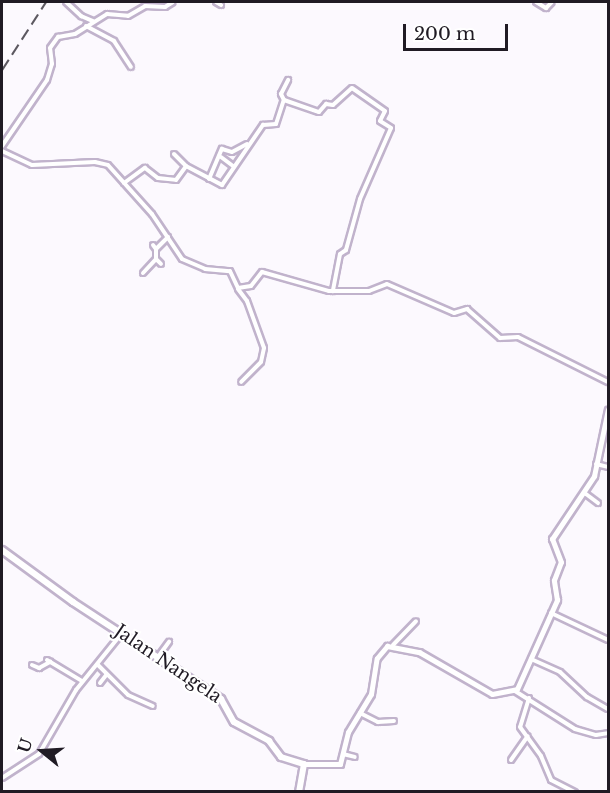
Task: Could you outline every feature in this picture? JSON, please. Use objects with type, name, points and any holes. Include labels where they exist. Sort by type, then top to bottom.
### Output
[{"type":"main road","name":"Jalan Nangela","points":[[2,550],[73,602],[221,699],[234,722],[267,740],[281,757],[304,764]]},
{"type":"main road","points":[[299,792],[304,764]]},
{"type":"street","points":[[66,2],[81,16],[93,21]]},
{"type":"street","points":[[2,146],[51,70],[52,44],[58,37],[75,34],[107,14],[128,16],[145,6],[165,7],[173,2]]},
{"type":"street","points":[[216,2],[221,5]]},
{"type":"street","points":[[536,2],[546,8],[552,2]]},
{"type":"street","points":[[86,26],[114,41],[131,67]]},
{"type":"street","points":[[288,80],[281,94],[284,100],[319,112],[351,88],[385,111],[380,121],[391,128],[360,198],[346,250],[340,254],[333,291]]},
{"type":"street","points":[[174,154],[186,166],[222,184],[263,125],[275,126],[284,100]]},
{"type":"street","points":[[209,179],[221,157],[223,148],[231,153],[248,144]]},
{"type":"street","points":[[2,151],[32,165],[102,163],[114,169],[168,237],[182,259],[205,269],[230,271],[238,288],[248,301],[264,348],[261,362],[242,382]]},
{"type":"street","points":[[221,157],[233,166]]},
{"type":"street","points":[[124,183],[145,168],[158,178],[176,180],[186,166]]},
{"type":"street","points":[[161,264],[156,259],[155,247],[168,237]]},
{"type":"street","points":[[143,273],[156,259]]},
{"type":"street","points":[[238,288],[251,286],[262,272],[333,291],[369,291],[387,284],[454,313],[467,309],[498,337],[518,337],[609,382]]},
{"type":"street","points":[[515,691],[557,596],[554,580],[561,562],[552,539],[586,494],[596,464],[609,409]]},
{"type":"street","points":[[596,464],[609,467]]},
{"type":"street","points":[[586,494],[598,503]]},
{"type":"street","points":[[551,613],[609,640]]},
{"type":"street","points":[[304,764],[312,762],[338,766],[348,732],[371,694],[373,667],[383,648],[393,645],[416,621]]},
{"type":"street","points":[[2,777],[39,754],[82,681],[98,665],[122,632]]},
{"type":"street","points":[[158,657],[169,642]]},
{"type":"street","points":[[393,645],[419,652],[488,692],[515,691],[575,729],[596,735],[609,733]]},
{"type":"street","points":[[531,659],[560,672],[587,697],[609,709]]},
{"type":"street","points":[[32,665],[38,668],[49,661],[82,681]]},
{"type":"street","points":[[98,665],[128,695],[153,706]]},
{"type":"street","points":[[100,683],[107,674]]},
{"type":"street","points":[[529,698],[520,726],[528,735],[551,780],[576,792]]},
{"type":"street","points":[[360,713],[378,722],[394,721]]},
{"type":"street","points":[[511,760],[528,735]]},
{"type":"street","points":[[343,754],[355,758]]},
{"type":"railway","points":[[2,70],[46,2]]}]
